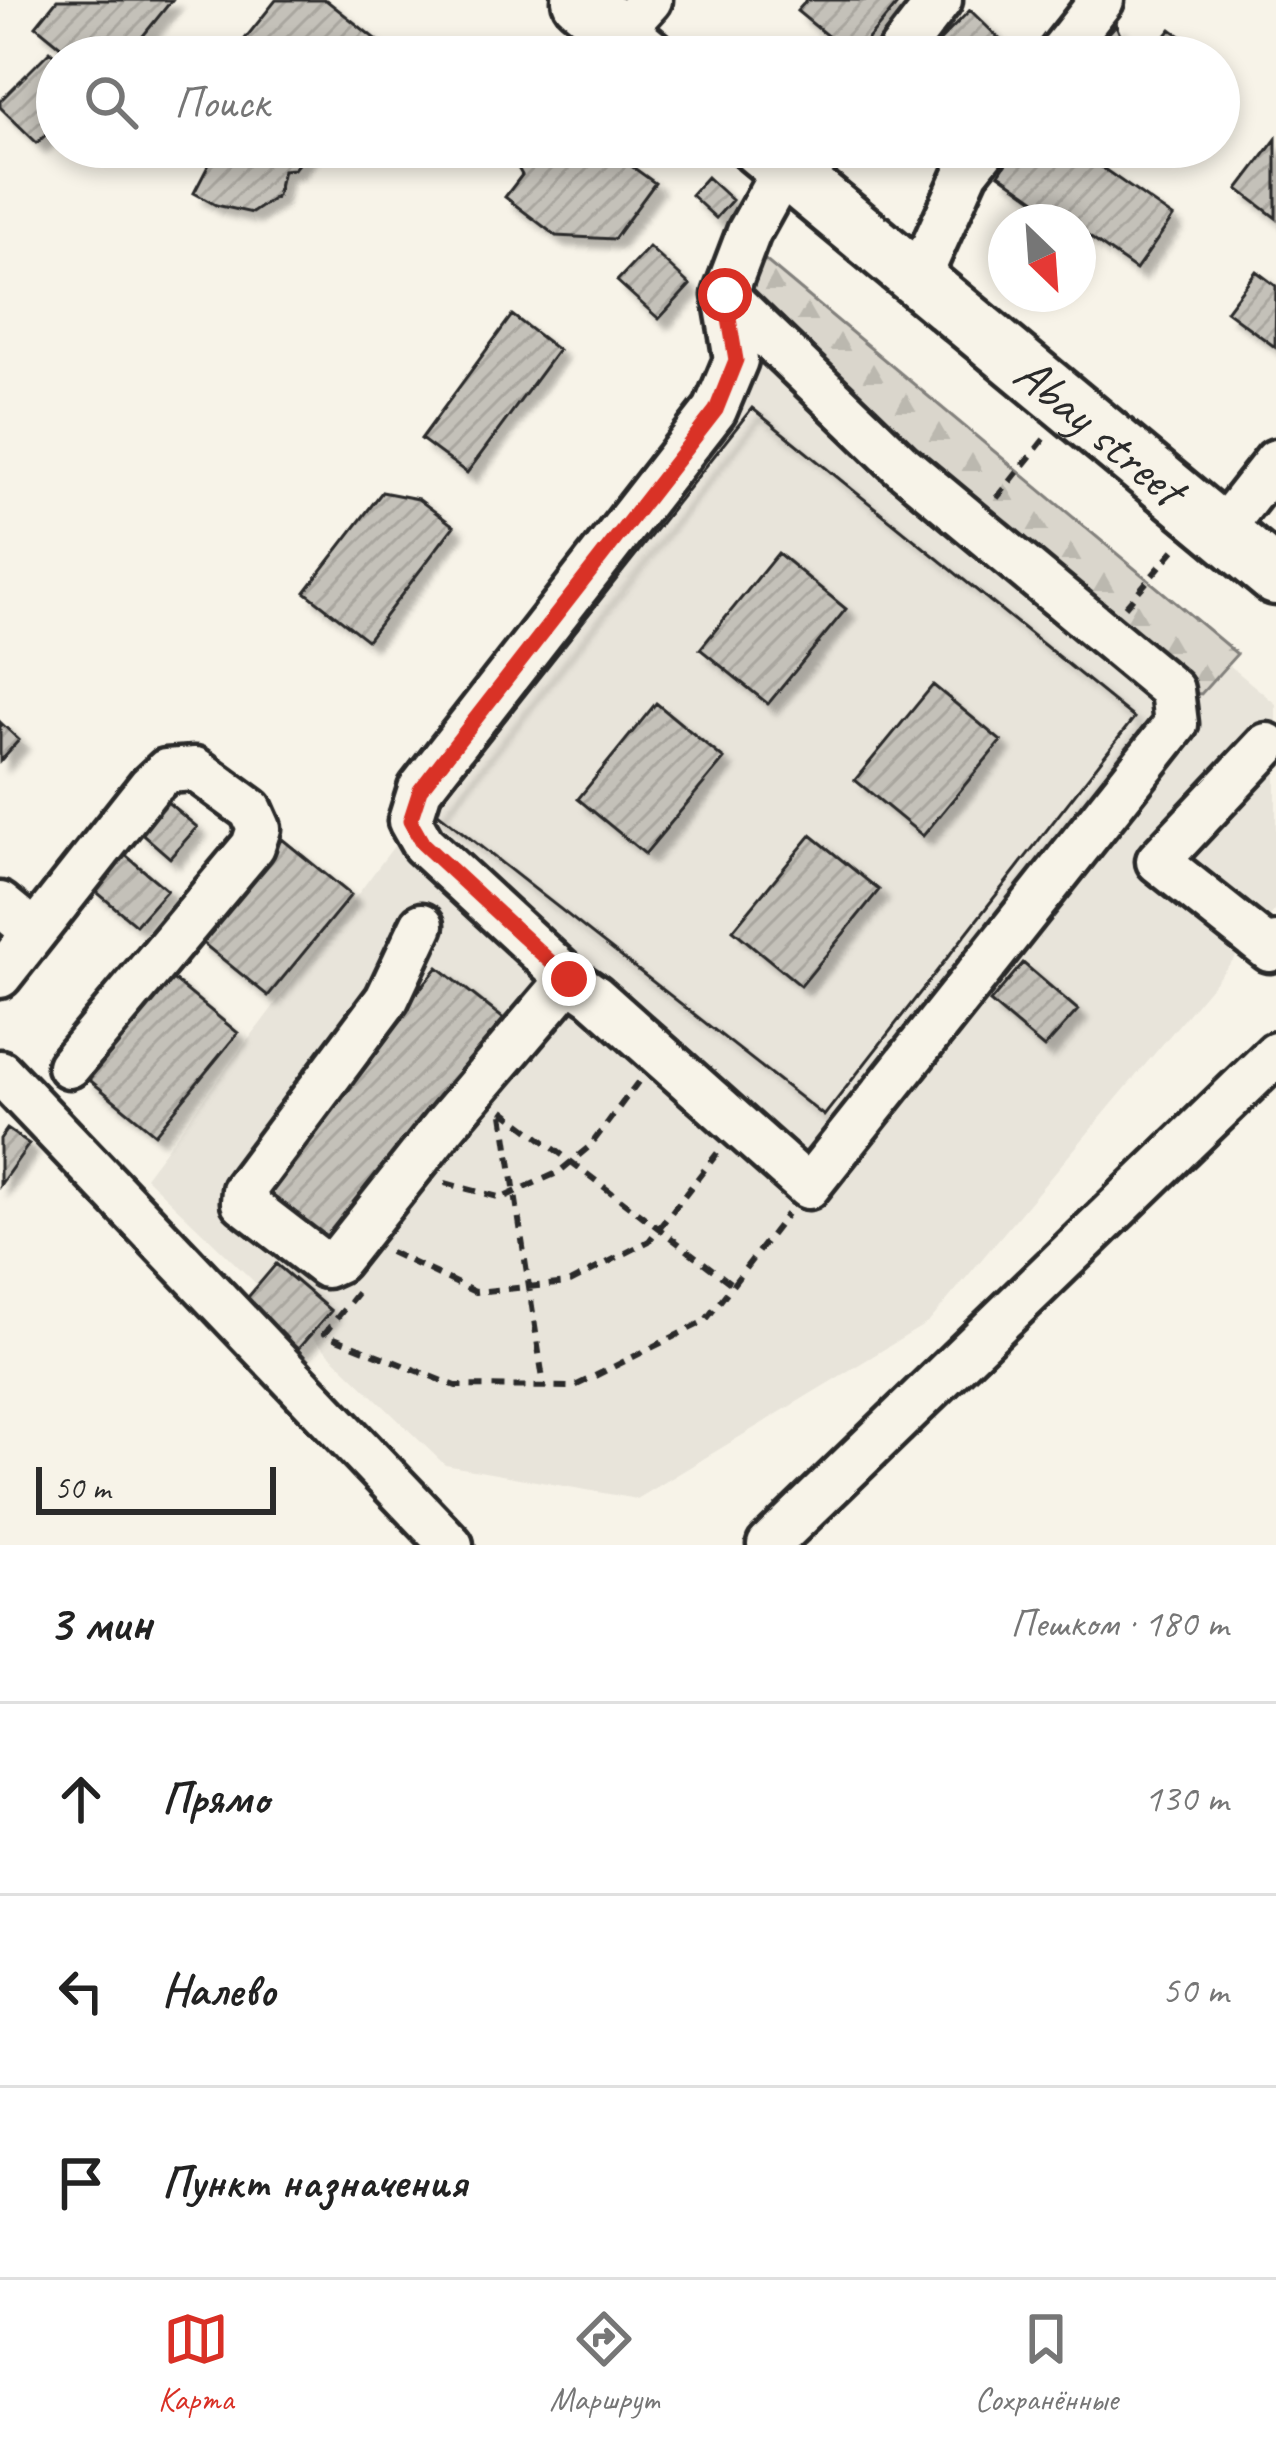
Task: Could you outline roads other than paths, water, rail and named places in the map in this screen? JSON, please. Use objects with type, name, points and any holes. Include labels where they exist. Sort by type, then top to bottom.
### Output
[{"type":"main road","name":"Abay street","points":[[799,168],[918,280],[1276,577]]},
{"type":"street","points":[[912,36],[940,0]]},
{"type":"street","points":[[1074,36],[1102,0]]},
{"type":"street","points":[[725,295],[900,464],[1172,690],[1176,724],[808,1187],[569,979],[423,844],[410,821],[420,790],[716,410],[736,360],[725,295],[749,232],[788,168]]},
{"type":"street","points":[[918,280],[969,168]]},
{"type":"street","points":[[1212,523],[1276,461]]},
{"type":"street","points":[[1267,745],[1157,861],[1270,950],[1276,944]]},
{"type":"street","points":[[0,976],[166,771],[195,769],[251,810],[259,828],[253,846],[70,1066]]},
{"type":"street","points":[[0,904],[34,932]]},
{"type":"street","points":[[422,925],[387,999],[244,1190],[243,1202],[326,1266],[338,1261],[569,979]]},
{"type":"street","points":[[769,1545],[1276,1054]]},
{"type":"street","points":[[0,1072],[451,1545]]}]
